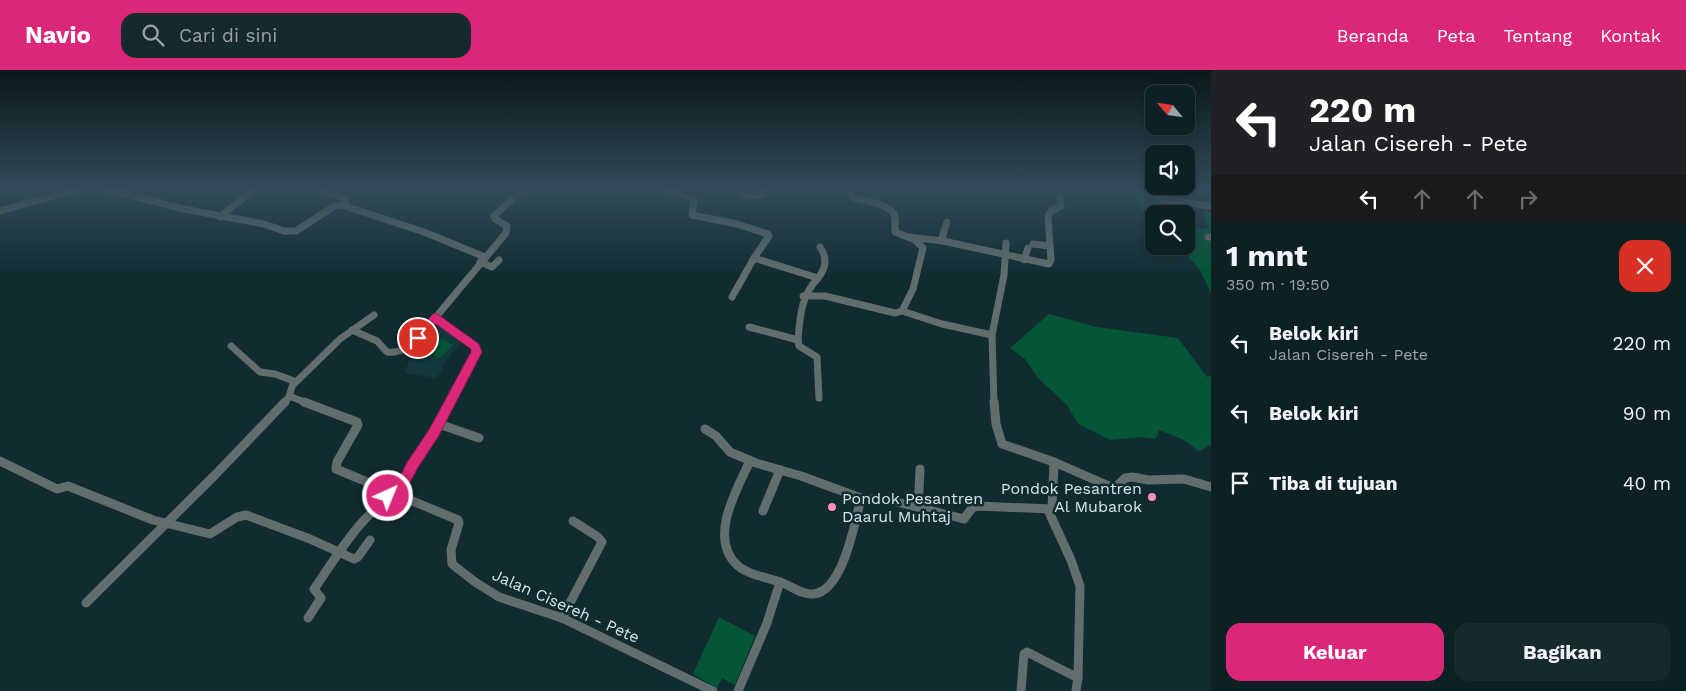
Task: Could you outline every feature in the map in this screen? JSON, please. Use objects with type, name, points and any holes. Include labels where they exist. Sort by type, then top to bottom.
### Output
[{"type":"street","points":[[226,218],[264,224],[290,232],[296,231],[316,218]]},
{"type":"street","points":[[381,218],[424,232],[482,260],[492,267],[500,260]]},
{"type":"street","points":[[352,330],[377,341],[387,352],[395,353],[409,346],[436,317],[508,231],[507,226],[495,218]]},
{"type":"street","points":[[707,218],[737,224],[768,234],[769,236],[732,297]]},
{"type":"street","points":[[895,218],[894,231],[917,242],[924,250],[913,289],[902,311]]},
{"type":"street","points":[[908,237],[922,237],[1050,264],[1048,218]]},
{"type":"street","points":[[941,241],[948,222]]},
{"type":"street","points":[[1006,243],[1004,275],[992,335],[994,400],[1000,441],[1005,445],[1054,462],[1112,487],[1118,486],[1125,478],[1132,477],[1149,480],[1184,479],[1211,487]]},
{"type":"street","points":[[1024,260],[1031,246],[1050,246]]},
{"type":"street","points":[[819,398],[817,357],[799,346],[798,340],[804,296],[808,287],[826,269],[825,254],[820,247]]},
{"type":"street","points":[[754,258],[818,278]]},
{"type":"street","points":[[804,296],[825,296],[895,313],[902,311],[942,324],[992,335]]},
{"type":"street","points":[[86,603],[263,428],[290,396],[288,394],[294,384],[352,330],[374,315]]},
{"type":"street","points":[[308,618],[321,598],[314,589],[340,552],[385,499],[397,494],[468,370],[477,350],[442,324],[436,317]]},
{"type":"street","points":[[749,327],[798,340]]},
{"type":"street","points":[[231,346],[260,372],[281,376],[292,380],[294,384]]},
{"type":"street","points":[[290,396],[357,422],[358,425],[337,462],[336,469],[397,494]]},
{"type":"street","points":[[438,424],[479,438]]},
{"type":"street","points":[[705,429],[716,436],[730,452],[750,461],[826,484],[861,498],[875,498],[915,506],[964,519],[972,508],[977,506],[1052,509],[1054,462]]},
{"type":"street","points":[[0,461],[57,489],[68,486],[153,520],[169,522],[192,531],[210,534],[237,517],[246,515],[278,526],[354,559],[358,557],[370,540]]},
{"type":"street","points":[[750,461],[725,524],[725,544],[730,558],[736,565],[812,594],[818,593],[831,584],[842,563],[861,498]]},
{"type":"street","points":[[915,506],[920,481],[920,469]]},
{"type":"street","points":[[764,511],[780,470]]},
{"type":"street","name":"Jalan Cisereh - Pete","points":[[397,494],[459,521],[451,554],[452,564],[499,597],[562,618],[713,691]]},
{"type":"street","points":[[1048,510],[1072,560],[1080,586],[1078,678],[1076,691]]},
{"type":"street","points":[[562,618],[602,542],[598,537],[573,521]]},
{"type":"street","points":[[738,691],[766,623],[780,582]]},
{"type":"street","points":[[1021,691],[1024,654],[1027,652],[1078,678]]},
{"type":"shaded area","points":[[435,321],[461,339],[462,343],[441,367],[443,369],[436,378],[405,373],[409,360],[416,351],[414,350],[418,341]]},
{"type":"green space","points":[[1204,218],[1211,218],[1211,293],[1199,268],[1187,255],[1195,255],[1195,226],[1199,229],[1208,228]]},
{"type":"green space","points":[[1049,314],[1097,327],[1178,338],[1207,377],[1211,376],[1211,445],[1199,451],[1182,439],[1159,430],[1156,439],[1140,437],[1110,440],[1078,424],[1067,405],[1038,378],[1025,359],[1010,348]]},
{"type":"green space","points":[[432,334],[453,345],[439,358],[419,347]]},
{"type":"green space","points":[[719,617],[755,636],[735,685],[722,678],[717,688],[693,674]]},
{"type":"place","name":"Pondok Pesantren Al Mubarok","points":[[1152,497]]},
{"type":"place","name":"Pondok Pesantren Daarul Muhtaj","points":[[832,507]]},
{"type":"route","points":[[388,496],[397,494],[412,465],[433,434],[477,350],[476,347],[442,324],[436,317],[418,338]]}]
